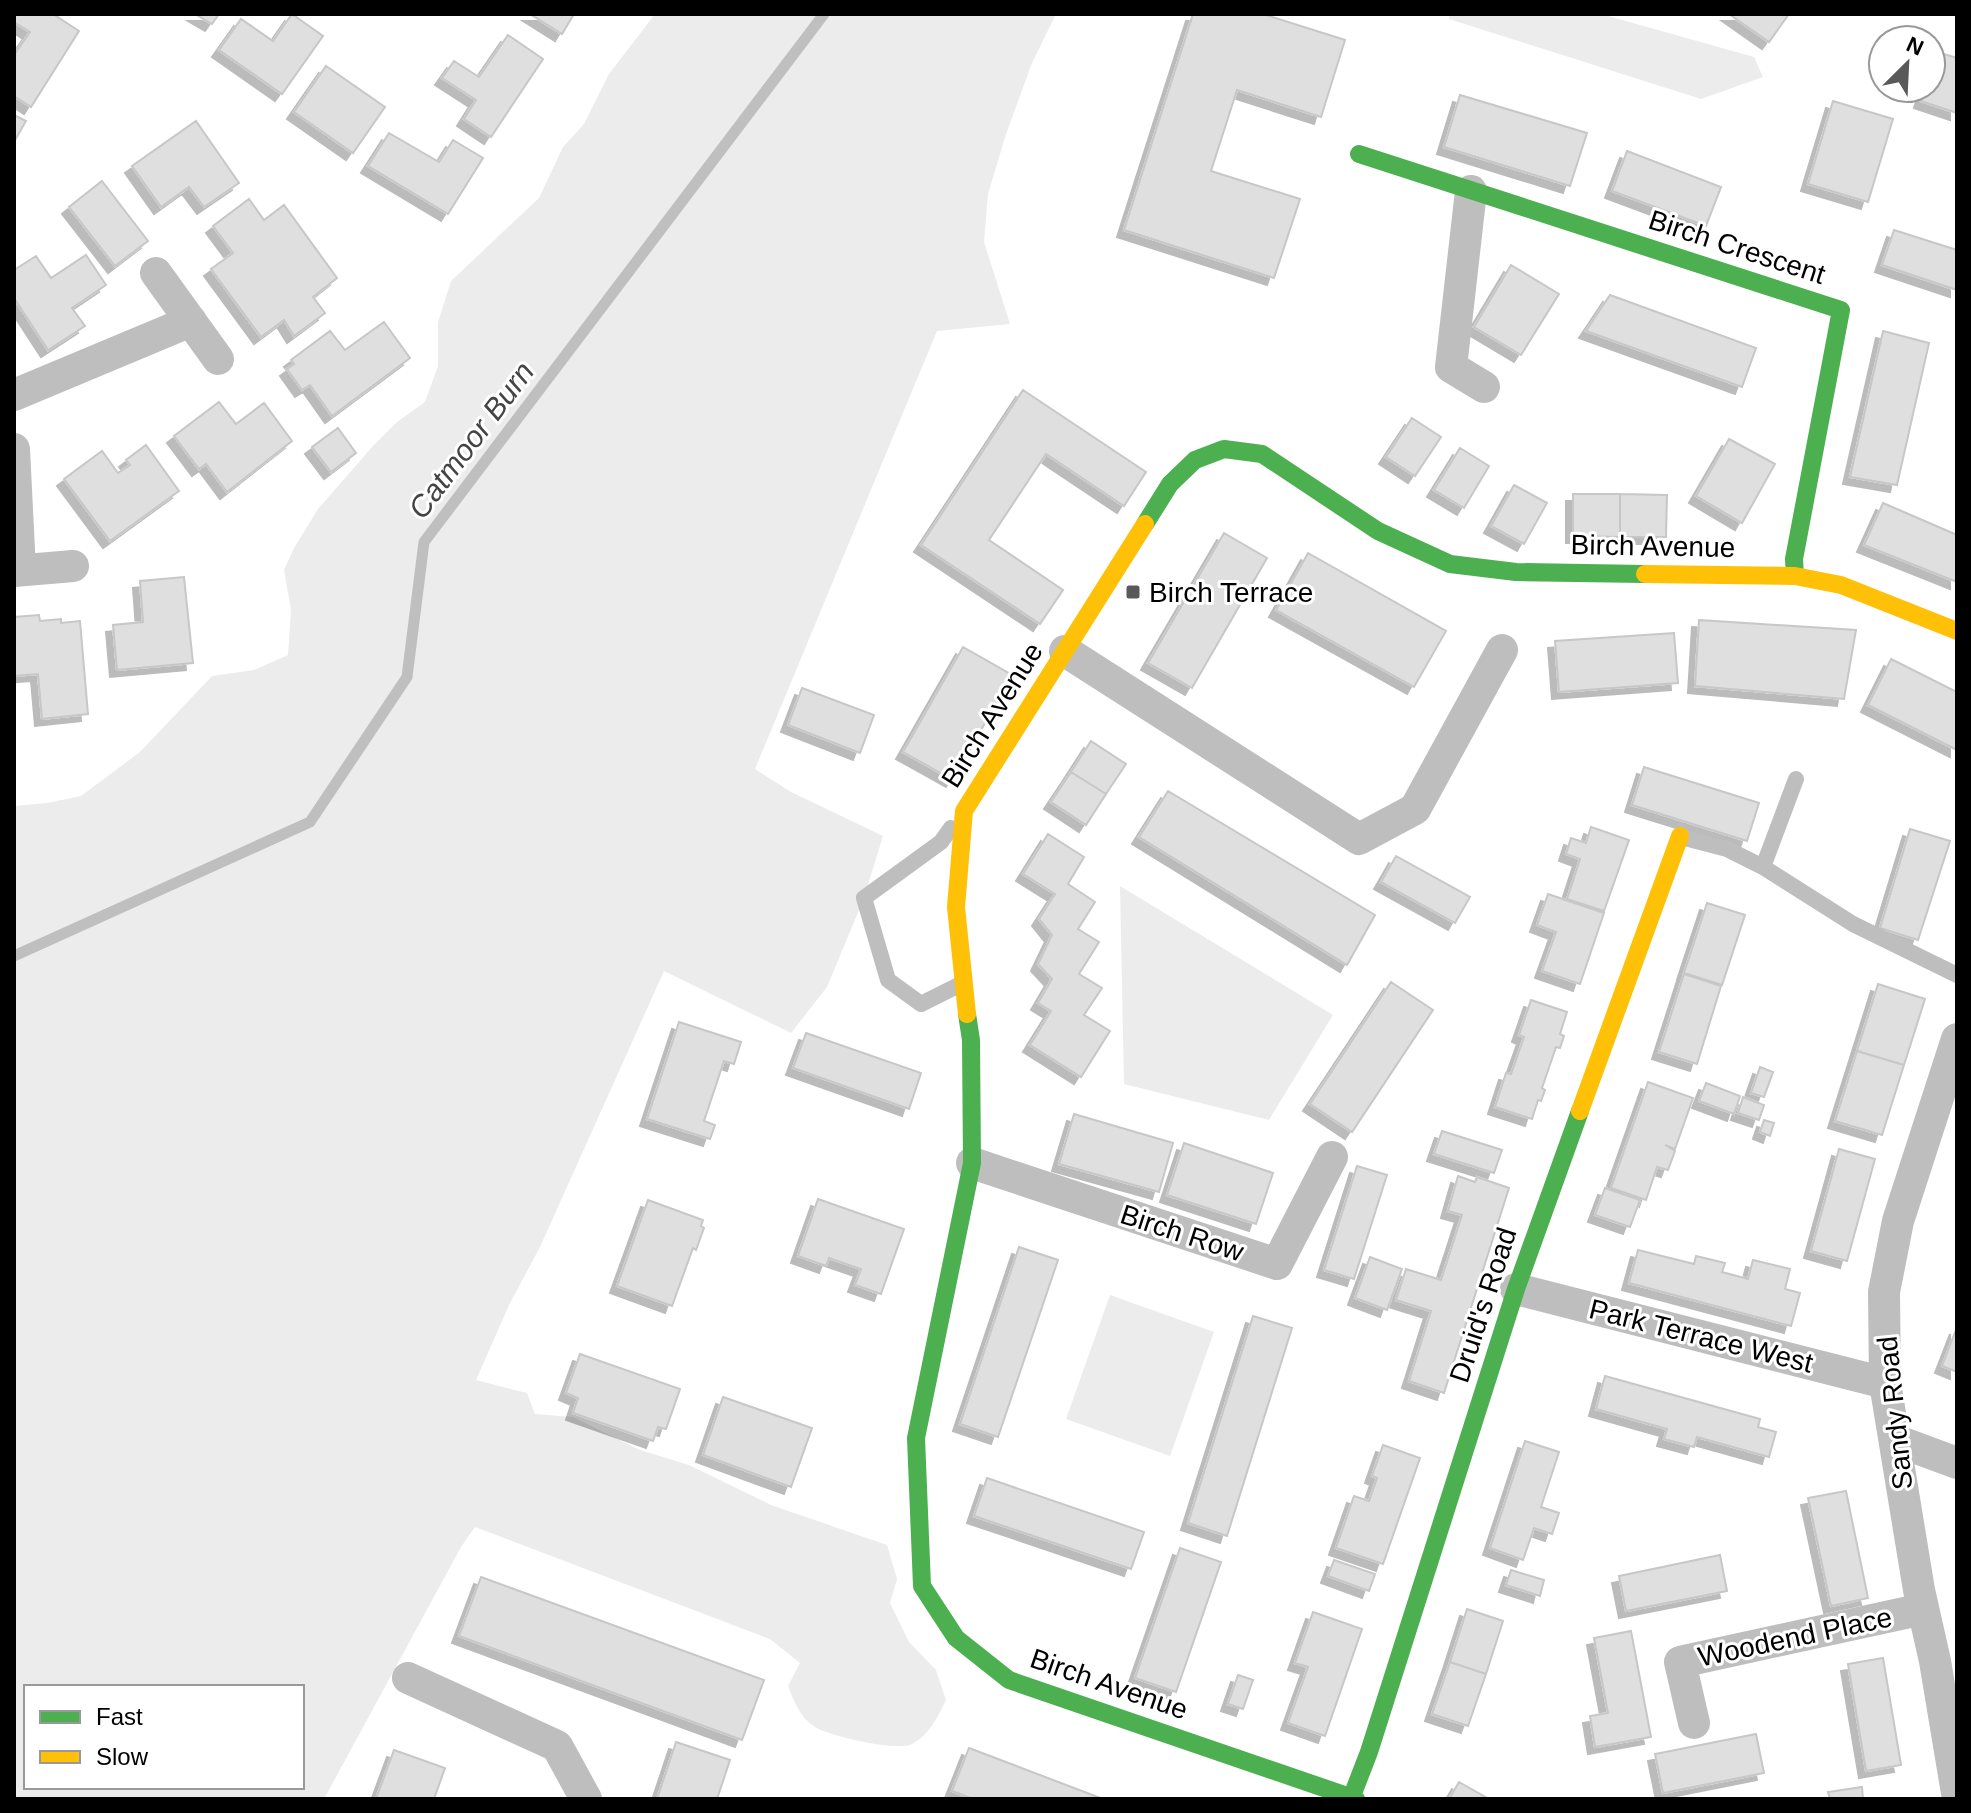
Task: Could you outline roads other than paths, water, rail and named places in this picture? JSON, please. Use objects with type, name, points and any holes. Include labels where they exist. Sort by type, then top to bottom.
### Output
[{"type":"street","name":"Birch Crescent","points":[[1359,154],[1841,310],[1794,559],[1795,576]]},
{"type":"street","points":[[1471,191],[1451,367],[1484,387]]},
{"type":"street","points":[[156,273],[218,359]]},
{"type":"street","points":[[14,395],[191,321]]},
{"type":"street","points":[[14,449],[17,570],[73,566]]},
{"type":"street","name":"Birch Avenue","points":[[1354,1798],[1009,1680],[956,1638],[922,1586],[916,1438],[972,1163],[971,1040],[962,984],[956,907],[964,811],[1170,484],[1195,460],[1224,449],[1262,454],[1378,531],[1450,564],[1516,572],[1795,576],[1841,585],[1957,631]]},
{"type":"street","points":[[1065,651],[1359,839],[1415,809],[1502,650]]},
{"type":"street","name":"Druid's Road","points":[[1354,1798],[1516,1289],[1680,836]]},
{"type":"street","name":"Sandy Road","points":[[1957,1039],[1898,1221],[1884,1292],[1885,1383],[1923,1609],[1946,1665],[1957,1793]]},
{"type":"street","name":"Birch Row","points":[[972,1163],[1277,1264],[1332,1157]]},
{"type":"street","name":"Park Terrace West","points":[[1516,1289],[1885,1383]]},
{"type":"street","points":[[1895,1440],[1957,1463]]},
{"type":"street","name":"Woodend Place","points":[[1694,1723],[1680,1662],[1923,1609]]},
{"type":"street","points":[[408,1678],[557,1746],[586,1799]]},
{"type":"lane","points":[[1763,867],[1796,779]]},
{"type":"lane","points":[[962,984],[921,1004],[888,980],[864,898],[941,842],[964,811]]},
{"type":"lane","points":[[1680,836],[1727,849],[1763,867],[1853,924],[1957,975]]},
{"type":"waterway","name":"Catmoor Burn","points":[[14,956],[310,822],[407,677],[424,542],[824,14]]},
{"type":"place","name":"Birch Terrace","points":[[1133,592]]}]
